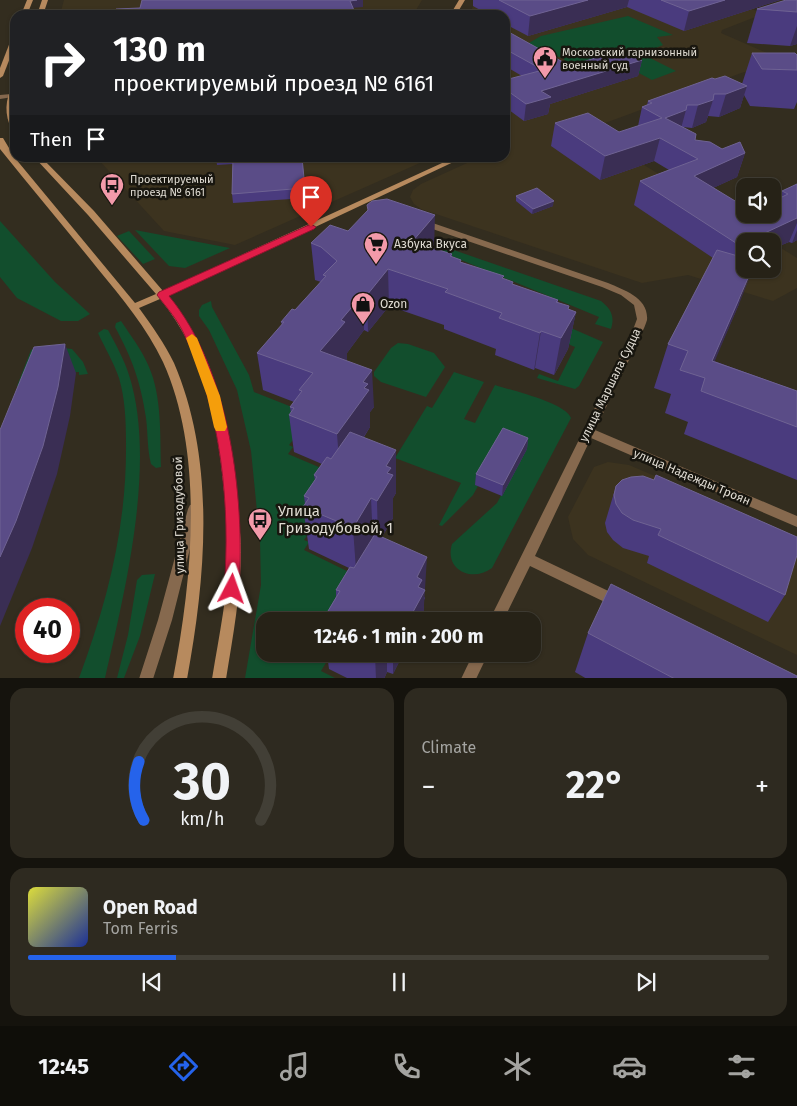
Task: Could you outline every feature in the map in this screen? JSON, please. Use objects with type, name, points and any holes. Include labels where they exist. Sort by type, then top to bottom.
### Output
[{"type":"street","points":[[0,76],[10,50]]},
{"type":"street","name":"улица Гризодубовой","points":[[0,140],[10,156]]},
{"type":"street","name":"улица Гризодубовой","points":[[15,162],[134,307],[168,362],[183,400],[193,450],[196,503],[196,570],[180,678]]},
{"type":"street","points":[[42,162],[91,213],[178,313],[191,336],[214,396],[227,455],[235,550],[230,609],[219,678]]},
{"type":"street","points":[[134,307],[449,162]]},
{"type":"street","points":[[364,202],[380,208]]},
{"type":"street","name":"улица Маршала Судца","points":[[416,220],[605,285],[624,293],[639,304],[642,319],[636,335],[500,612]]},
{"type":"street","name":"улица Надежды Троян","points":[[588,432],[797,522]]},
{"type":"street","points":[[146,678],[165,620],[196,503]]},
{"type":"street","points":[[526,558],[632,610]]},
{"type":"street","points":[[468,678],[477,662]]},
{"type":"shaded area","points":[[64,0],[422,0],[416,10],[61,10]]},
{"type":"shaded area","points":[[476,0],[739,3],[763,14],[722,30],[721,33],[797,66],[774,76],[744,72],[586,130],[736,220],[736,223],[740,223],[757,233],[736,233],[736,278],[781,278],[781,248],[797,258],[797,288],[773,301],[688,275],[642,283],[421,209],[414,204],[410,197],[413,190],[421,184],[469,162],[510,162],[510,10],[471,10]]},
{"type":"shaded area","points":[[101,162],[422,162],[235,245],[164,231]]},
{"type":"shaded area","points":[[608,462],[629,465],[797,537],[797,655],[588,555],[573,539],[568,517],[594,467]]},
{"type":"green space","points":[[628,16],[673,35],[657,37],[663,45],[642,54],[676,71],[652,80],[620,63],[570,67],[563,58],[533,50],[529,43],[541,36]]},
{"type":"green space","points":[[0,221],[55,282],[90,314],[78,321],[61,321],[17,298],[0,277]]},
{"type":"green space","points":[[135,230],[230,248],[185,268],[169,266]]},
{"type":"green space","points":[[129,231],[155,259],[143,264],[117,236]]},
{"type":"green space","points":[[445,247],[601,301],[611,313],[613,320],[611,329],[595,324],[599,317],[442,252]]},
{"type":"green space","points":[[211,301],[212,307],[249,375],[254,392],[302,411],[301,430],[289,445],[293,447],[288,454],[333,473],[317,521],[304,540],[309,542],[304,550],[353,574],[342,612],[256,612],[261,585],[260,541],[251,451],[237,390],[209,330],[199,316],[199,310],[202,305]]},
{"type":"green space","points":[[121,321],[143,355],[153,379],[160,416],[161,467],[156,468],[151,464],[141,393],[131,360],[115,327],[116,323]]},
{"type":"green space","points":[[564,325],[603,342],[579,386],[575,389],[537,378],[539,374],[558,381],[575,347],[568,344]]},
{"type":"green space","points":[[104,329],[108,330],[125,363],[137,409],[140,447],[139,486],[129,567],[105,678],[79,678],[107,591],[114,562],[123,503],[126,434],[124,402],[117,372],[98,333]]},
{"type":"green space","points":[[398,343],[408,344],[434,353],[445,367],[426,397],[381,382],[374,376],[374,372],[391,348]]},
{"type":"green space","points":[[47,346],[72,349],[83,362],[88,374],[79,375],[79,372],[44,374],[40,384],[17,386],[31,350],[36,347]]},
{"type":"green space","points":[[454,372],[484,382],[464,419],[475,423],[495,385],[549,402],[567,412],[571,418],[492,568],[476,574],[468,574],[456,567],[452,561],[452,544],[497,503],[526,449],[475,485],[478,486],[473,495],[442,526],[439,525],[461,483],[395,458],[427,406],[432,408]]},
{"type":"green space","points":[[155,574],[140,636],[124,678],[117,678],[128,635],[137,580],[142,575]]},
{"type":"green space","points":[[256,614],[256,662],[326,662],[321,671],[335,678],[245,678]]},
{"type":"building","points":[[142,0],[357,0],[350,1],[354,10],[116,10],[140,8]]},
{"type":"building","points":[[499,0],[588,0],[530,16]]},
{"type":"building","points":[[661,0],[725,0],[689,11]]},
{"type":"building","points":[[786,0],[797,0],[797,12],[757,9]]},
{"type":"building","points":[[510,33],[570,66],[620,50],[642,60],[541,91],[551,97],[526,104],[510,93],[510,79],[543,70],[510,52]]},
{"type":"building","points":[[752,53],[795,53],[797,55],[797,70],[762,69]]},
{"type":"building","points":[[725,76],[747,86],[726,94],[714,94],[713,100],[698,105],[687,105],[686,110],[665,118],[696,134],[695,140],[710,142],[722,149],[740,142],[745,153],[694,176],[736,202],[736,223],[781,223],[781,198],[788,194],[782,191],[797,184],[797,218],[765,233],[736,233],[736,243],[640,181],[698,159],[660,138],[605,156],[555,123],[588,113],[619,132],[662,118],[642,107],[652,103],[648,101],[712,78]]},
{"type":"building","points":[[233,162],[302,162],[305,188],[232,194]]},
{"type":"building","points":[[537,188],[554,201],[533,209],[516,196]]},
{"type":"building","points":[[387,199],[435,215],[412,242],[452,254],[450,256],[461,260],[460,262],[504,276],[502,278],[513,282],[512,284],[558,300],[556,302],[569,306],[568,309],[576,312],[561,338],[541,331],[540,333],[499,318],[502,313],[445,292],[448,289],[388,269],[367,295],[363,294],[341,320],[345,322],[320,351],[372,370],[363,382],[368,384],[364,388],[369,390],[337,434],[289,415],[294,408],[290,407],[302,391],[299,390],[313,373],[257,353],[284,322],[281,322],[292,309],[295,310],[326,276],[323,275],[337,261],[321,247],[311,243],[330,225],[348,231],[368,210],[367,205],[372,201]]},
{"type":"building","points":[[717,250],[736,255],[736,278],[748,278],[712,361],[797,391],[797,427],[701,391],[705,378],[680,370],[688,351],[668,344]]},
{"type":"building","points":[[65,344],[58,387],[43,446],[16,521],[0,557],[0,430],[34,347]]},
{"type":"building","points":[[503,428],[528,438],[503,485],[476,474]]},
{"type":"building","points":[[350,432],[396,450],[386,466],[391,468],[387,473],[393,475],[377,501],[371,498],[353,528],[303,507],[309,498],[304,496],[317,477],[314,475],[327,457],[331,459]]},
{"type":"building","points":[[656,475],[797,537],[797,555],[785,595],[658,535],[661,529],[633,520],[622,513],[616,504],[614,495],[616,486],[622,480],[631,477],[643,476],[654,480]]},
{"type":"building","points":[[375,534],[427,557],[417,577],[422,580],[418,587],[425,590],[413,612],[327,612],[340,591],[336,590],[350,567],[354,568]]},
{"type":"building","points":[[611,584],[797,676],[797,678],[673,678],[588,633]]},
{"type":"slow traffic","points":[[192,338],[214,396],[221,427]]},
{"type":"place","name":"Московский гарнизонный военный суд","points":[[545,79]]},
{"type":"place","name":"Проектируемый проезд № 6161","points":[[112,206]]},
{"type":"place","name":"Азбука Вкуса","points":[[376,265]]},
{"type":"place","name":"Ozon","points":[[363,325]]},
{"type":"place","name":"Улица Гризодубовой, 1","points":[[260,541]]},
{"type":"route","points":[[232,589],[235,550],[227,455],[214,396],[191,336],[178,313],[163,295],[311,227]]}]
